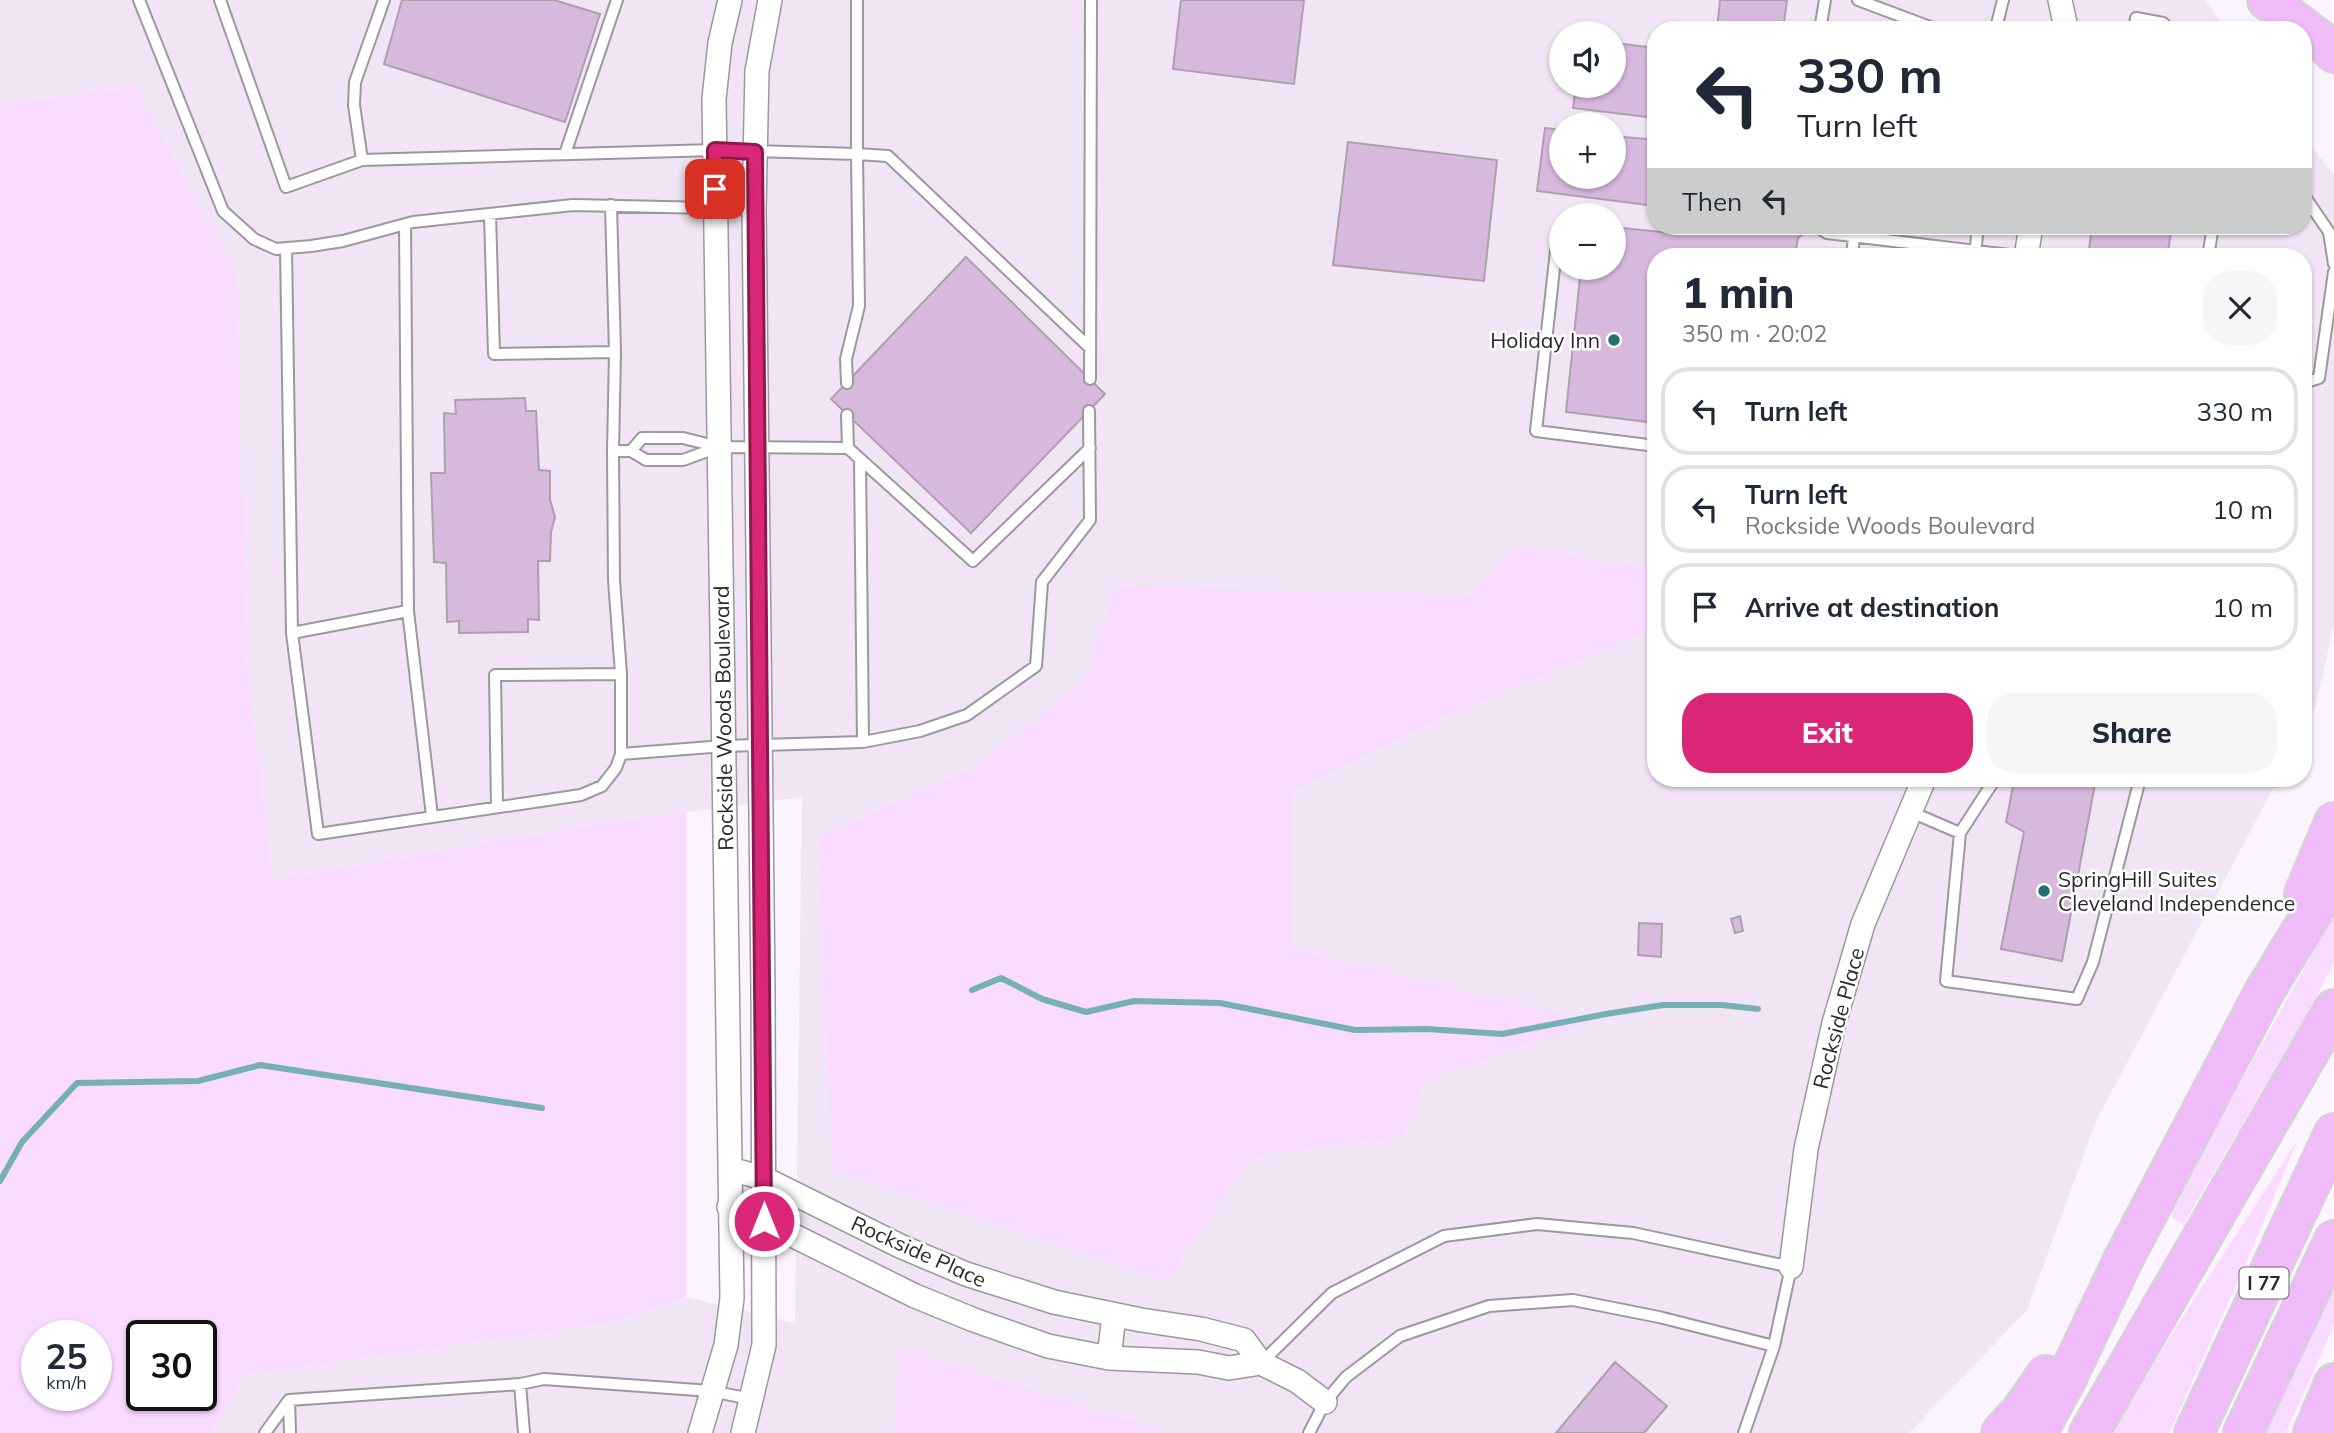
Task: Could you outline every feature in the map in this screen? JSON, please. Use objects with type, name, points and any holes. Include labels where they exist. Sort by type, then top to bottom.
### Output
[{"type":"highway","points":[[2267,0],[2295,21]]},
{"type":"highway","points":[[2312,34],[2334,53]]},
{"type":"highway","points":[[2264,992],[2334,822]]},
{"type":"highway","points":[[2037,1433],[2067,1378],[2123,1260],[2264,992],[2334,872]]},
{"type":"highway","points":[[2089,1433],[2334,1009]]},
{"type":"highway","name":"I 77","points":[[2194,1433],[2334,1133]]},
{"type":"highway","name":"I 77","points":[[2243,1433],[2334,1240]]},
{"type":"highway","points":[[2001,1433],[2043,1380],[2123,1260]]},
{"type":"highway","points":[[2313,1433],[2334,1383]]},
{"type":"street","name":"Rockside Woods Boulevard","points":[[700,1433],[726,1345],[732,1298],[715,150],[720,43],[730,0]]},
{"type":"street","name":"Rockside Woods Boulevard","points":[[743,1433],[764,1345],[754,209],[757,71],[769,0]]},
{"type":"street","points":[[2060,0],[2065,21]]},
{"type":"street","name":"Rockside Place","points":[[1791,1267],[1806,1149],[1834,1023],[1863,924],[1921,787]]},
{"type":"street","name":"Rockside Place","points":[[730,1169],[763,1178],[900,1246],[966,1274],[1054,1302],[1201,1329],[1244,1340],[1261,1363]]},
{"type":"street","points":[[729,1207],[764,1221],[878,1279],[974,1320],[1048,1346],[1109,1358],[1198,1362],[1229,1368],[1261,1363],[1297,1381],[1325,1402]]},
{"type":"street","points":[[1109,1358],[1114,1315]]},
{"type":"lane","points":[[139,0],[223,211],[254,239],[276,248],[343,241],[405,224],[573,205],[754,209]]},
{"type":"lane","points":[[220,0],[286,187],[362,160],[715,150],[888,156],[1090,348]]},
{"type":"lane","points":[[362,160],[354,105],[355,82],[384,0]]},
{"type":"lane","points":[[846,383],[846,359],[859,306],[857,0]]},
{"type":"lane","points":[[1090,379],[1091,0]]},
{"type":"lane","points":[[1822,21],[1825,0]]},
{"type":"lane","points":[[1857,0],[1914,21]]},
{"type":"lane","points":[[1998,21],[2003,0]]},
{"type":"lane","points":[[565,154],[614,1]]},
{"type":"lane","points":[[2136,21],[2136,18],[2152,21]]},
{"type":"lane","points":[[286,248],[292,633],[318,834],[581,795],[602,786],[617,768],[621,754],[621,674],[614,580],[615,352],[611,205]]},
{"type":"lane","points":[[2312,207],[2329,232],[2334,264]]},
{"type":"lane","points":[[490,214],[494,354],[615,352]]},
{"type":"lane","points":[[405,224],[408,611],[432,817]]},
{"type":"lane","points":[[1845,235],[1935,248]]},
{"type":"lane","points":[[1853,248],[1854,236]]},
{"type":"lane","points":[[2312,380],[2319,378],[2334,272]]},
{"type":"lane","points":[[1553,280],[1536,431],[1647,445]]},
{"type":"lane","points":[[621,754],[724,746],[863,742],[920,731],[967,715],[1036,666],[1042,582],[1090,520],[1089,411]]},
{"type":"lane","points":[[847,415],[848,448]]},
{"type":"lane","points":[[631,451],[642,438],[683,438],[719,447],[848,448],[973,561],[1090,448]]},
{"type":"lane","points":[[613,451],[631,451],[646,460],[684,460],[719,447]]},
{"type":"lane","points":[[860,458],[863,742]]},
{"type":"lane","points":[[292,633],[408,611]]},
{"type":"lane","points":[[497,807],[495,675],[621,674]]},
{"type":"lane","points":[[1991,787],[1960,833],[1946,981],[2077,999],[2093,962],[2138,787]]},
{"type":"lane","points":[[1911,813],[1960,833]]},
{"type":"lane","points":[[1261,1363],[1332,1293],[1444,1236],[1537,1224],[1633,1233],[1791,1267],[1774,1346],[1744,1433]]},
{"type":"lane","points":[[1309,1433],[1325,1402],[1346,1377],[1400,1336],[1489,1306],[1573,1300],[1659,1317],[1774,1346]]},
{"type":"lane","points":[[289,1400],[520,1384],[544,1379],[711,1391],[751,1399]]},
{"type":"lane","points":[[520,1384],[524,1433]]},
{"type":"lane","points":[[265,1433],[289,1400]]},
{"type":"lane","points":[[289,1400],[290,1433]]},
{"type":"shaded area","points":[[0,0],[2205,0],[2220,21],[1647,21],[1647,235],[2312,235],[2312,146],[2334,176],[2334,623],[2312,714],[2312,248],[1647,248],[1647,787],[2274,787],[2096,1121],[2027,1310],[1909,1433],[209,1433],[244,1375],[608,1323],[686,1297],[795,1323],[802,797],[633,819],[272,880],[246,657],[135,87],[0,105]]},
{"type":"shaded area","points":[[135,87],[237,279],[246,657],[272,880],[686,812],[686,1297],[608,1323],[244,1375],[209,1433],[0,1433],[0,105]]},
{"type":"shaded area","points":[[1517,549],[1647,568],[1647,631],[1440,718],[1292,791],[1292,949],[1591,1022],[1425,1079],[1402,1136],[1251,1156],[1166,1280],[832,1168],[819,838],[980,765],[1086,681],[1115,587],[1474,595]]},
{"type":"shaded area","points":[[2334,902],[2334,963],[2306,1016],[2183,1225],[2171,1216],[2203,1150],[2308,962]]},
{"type":"shaded area","points":[[2297,1141],[2251,1252],[2169,1433],[2113,1433],[2170,1337]]},
{"type":"shaded area","points":[[2334,1277],[2334,1325],[2286,1433],[2263,1433]]},
{"type":"shaded area","points":[[899,1349],[1160,1430],[1158,1433],[894,1433]]},
{"type":"building","points":[[402,0],[554,0],[600,14],[565,122],[384,64]]},
{"type":"building","points":[[1181,0],[1304,0],[1294,84],[1173,69]]},
{"type":"building","points":[[1720,0],[1787,0],[1784,21],[1718,21]]},
{"type":"building","points":[[1626,44],[1647,47],[1647,117],[1626,114],[1626,112],[1573,108],[1574,98],[1626,98]]},
{"type":"building","points":[[1545,128],[1549,128],[1549,189],[1626,189],[1626,137],[1647,139],[1647,205],[1537,191]]},
{"type":"building","points":[[1348,142],[1497,160],[1484,281],[1333,265]]},
{"type":"building","name":"Holiday Inn","points":[[1626,228],[1647,230],[1647,235],[1802,235],[1798,238],[1796,248],[1647,248],[1647,422],[1566,412],[1580,280],[1626,280]]},
{"type":"building","points":[[2091,235],[2171,235],[2168,248],[2089,248]]},
{"type":"building","points":[[966,257],[1105,394],[971,533],[831,399]]},
{"type":"building","points":[[525,398],[526,411],[536,411],[539,470],[550,471],[550,500],[555,517],[551,532],[550,561],[538,561],[539,620],[528,619],[528,632],[459,633],[459,621],[447,622],[446,563],[434,562],[431,473],[445,473],[444,413],[456,414],[455,400]]},
{"type":"building","name":"SpringHill Suites Cleveland Independence","points":[[2013,787],[2095,787],[2062,961],[2001,949],[2024,832],[2006,822]]},
{"type":"building","points":[[1740,916],[1743,931],[1735,933],[1731,919]]},
{"type":"building","points":[[1639,923],[1662,924],[1661,957],[1638,955]]},
{"type":"building","points":[[1615,1362],[1667,1406],[1644,1433],[1556,1433]]},
{"type":"waterway","points":[[972,990],[1001,978],[1042,999],[1086,1012],[1134,1001],[1220,1003],[1355,1030],[1427,1029],[1502,1034],[1663,1005],[1722,1005],[1758,1009]]},
{"type":"waterway","points":[[0,1181],[22,1142],[77,1083],[198,1081],[260,1065],[542,1108]]},
{"type":"place","name":"Holiday Inn","points":[[1614,340]]},
{"type":"place","name":"SpringHill Suites Cleveland Independence","points":[[2044,891]]},
{"type":"route","points":[[715,189],[715,150],[755,152],[764,1221]]}]
